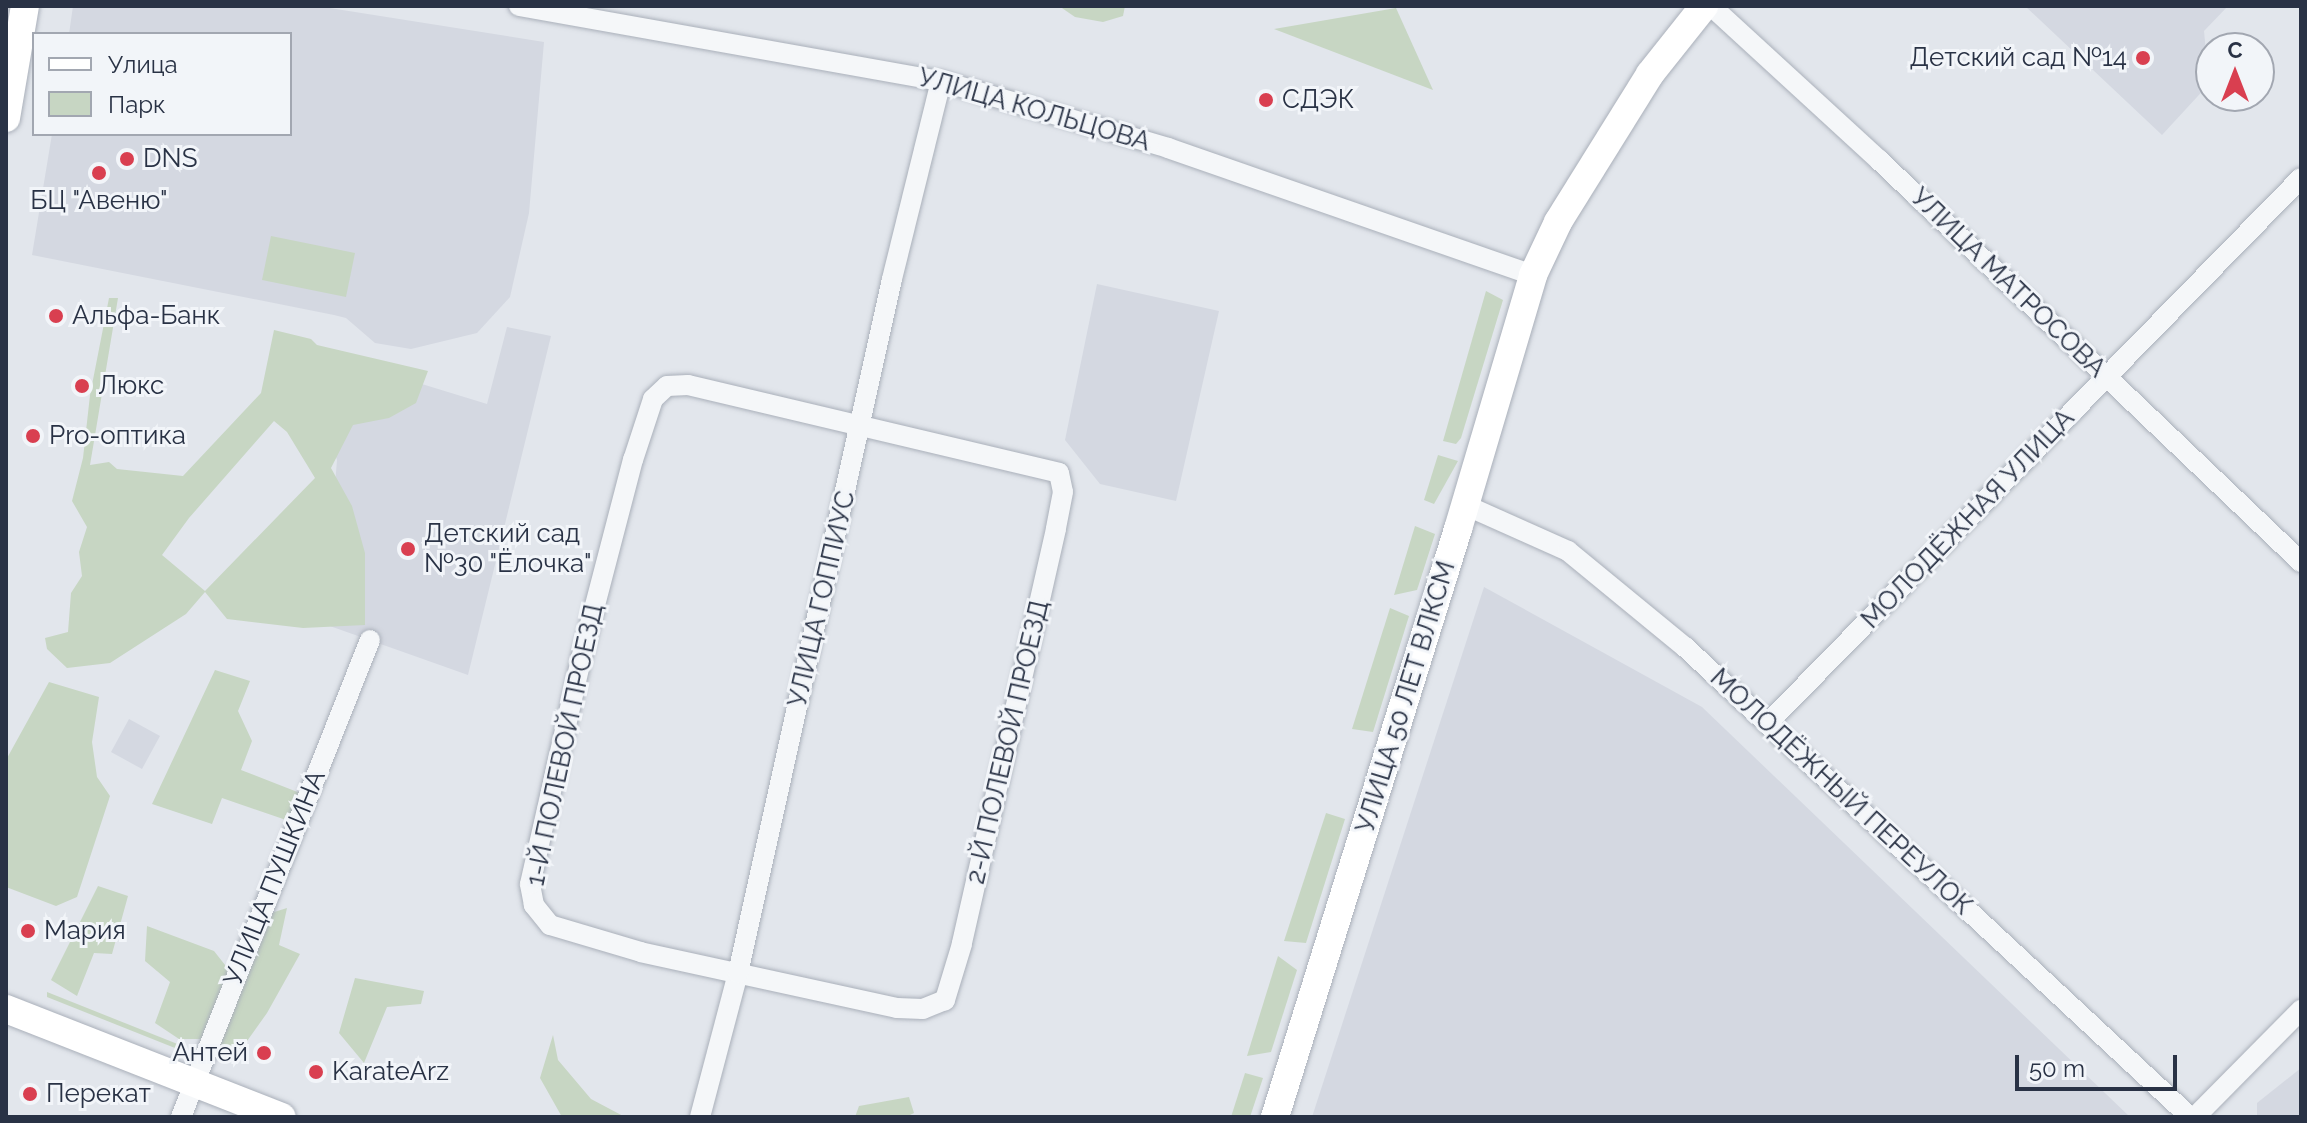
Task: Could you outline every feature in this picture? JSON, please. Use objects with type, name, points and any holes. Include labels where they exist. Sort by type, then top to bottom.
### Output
[{"type":"street","points":[[6,118],[25,6]]},
{"type":"street","name":"УЛИЦА КОЛЬЦОВА","points":[[519,6],[941,81],[1168,148],[1533,275]]},
{"type":"street","name":"УЛИЦА 50 ЛЕТ ВЛКСМ","points":[[1275,1117],[1533,275],[1558,222],[1650,74],[1704,6]]},
{"type":"street","name":"УЛИЦА МАТРОСОВА","points":[[1711,6],[2301,562]]},
{"type":"street","name":"УЛИЦА ГОППИУС","points":[[700,1117],[738,973],[892,279],[941,81]]},
{"type":"street","name":"МОЛОДЁЖНАЯ УЛИЦА","points":[[1768,723],[2301,178]]},
{"type":"street","name":"1-Й ПОЛЕВОЙ ПРОЕЗД","points":[[738,973],[641,952],[550,925],[534,905],[530,884],[577,674],[633,460],[653,399],[667,386],[688,385],[862,425]]},
{"type":"street","name":"2-Й ПОЛЕВОЙ ПРОЕЗД","points":[[738,973],[897,1008],[923,1009],[945,1000],[976,882],[1056,529],[1063,492],[1059,473],[862,425]]},
{"type":"street","name":"МОЛОДЁЖНЫЙ ПЕРЕУЛОК","points":[[1465,505],[1568,551],[1685,647],[2193,1117]]},
{"type":"street","name":"УЛИЦА ПУШКИНА","points":[[181,1117],[370,640]]},
{"type":"street","points":[[6,1009],[282,1117]]},
{"type":"street","points":[[2193,1117],[2301,1010]]},
{"type":"shaded area","points":[[73,6],[317,6],[544,42],[529,213],[510,297],[477,333],[411,349],[375,343],[346,318],[334,315],[32,255],[52,136],[292,136],[292,32],[69,32]]},
{"type":"shaded area","name":"Детский сад №14","points":[[2025,6],[2228,6],[2204,32],[2195,32],[2195,99],[2162,135]]},
{"type":"shaded area","points":[[1097,284],[1219,311],[1176,501],[1100,484],[1065,440]]},
{"type":"shaded area","name":"Детский сад №30 \"Ёлочка\"","points":[[507,327],[551,336],[468,675],[296,614],[335,485],[337,460],[328,433],[321,353],[487,404]]},
{"type":"shaded area","points":[[1484,587],[1702,707],[2130,1117],[1312,1117]]},
{"type":"shaded area","points":[[129,719],[160,736],[142,769],[111,752]]},
{"type":"shaded area","points":[[2301,1068],[2301,1117],[2257,1117],[2257,1103]]},
{"type":"green space","points":[[1059,6],[1125,6],[1123,16],[1103,22],[1075,17]]},
{"type":"green space","points":[[1396,8],[1433,90],[1274,29]]},
{"type":"green space","points":[[271,236],[355,253],[346,297],[262,280]]},
{"type":"green space","points":[[1486,291],[1503,300],[1461,438],[1456,444],[1443,441]]},
{"type":"green space","points":[[109,298],[118,298],[90,465],[109,462],[117,469],[183,476],[261,393],[274,330],[311,339],[317,345],[428,371],[416,403],[389,418],[353,425],[331,468],[352,506],[365,553],[365,625],[303,628],[227,619],[205,592],[186,614],[110,663],[67,668],[47,649],[45,638],[68,632],[71,593],[82,576],[79,552],[87,527],[72,501],[83,458],[90,395]],"holes":[[[274,421],[287,432],[315,478],[205,591],[162,555],[189,518]]]},
{"type":"green space","points":[[1438,455],[1458,461],[1434,504],[1424,500]]},
{"type":"green space","points":[[1415,526],[1435,534],[1417,590],[1394,595]]},
{"type":"green space","points":[[1390,608],[1409,616],[1373,732],[1352,729]]},
{"type":"green space","points":[[215,670],[250,681],[238,711],[252,741],[241,770],[300,793],[289,821],[222,798],[212,824],[152,804]]},
{"type":"green space","points":[[49,682],[99,697],[92,742],[97,777],[110,796],[77,897],[56,906],[6,887],[6,760]]},
{"type":"green space","points":[[1326,813],[1345,819],[1306,943],[1284,941]]},
{"type":"green space","points":[[98,886],[128,896],[112,954],[94,953],[77,996],[51,980]]},
{"type":"green space","points":[[287,908],[279,945],[300,954],[267,1013],[237,1055],[215,1045],[268,914]]},
{"type":"green space","points":[[147,926],[214,951],[229,970],[202,1039],[179,1039],[155,1023],[170,982],[145,961]]},
{"type":"green space","points":[[1278,956],[1297,970],[1271,1052],[1247,1056]]},
{"type":"green space","points":[[355,978],[424,991],[421,1004],[387,1007],[364,1063],[339,1033]]},
{"type":"green space","points":[[47,992],[180,1045],[175,1048],[47,997]]},
{"type":"green space","points":[[553,1035],[558,1060],[591,1099],[625,1117],[562,1117],[540,1078]]},
{"type":"green space","points":[[1245,1073],[1263,1078],[1250,1117],[1231,1117]]},
{"type":"green space","points":[[909,1097],[914,1113],[906,1117],[855,1117],[859,1106]]},
{"type":"place","name":"Детский сад №14","points":[[2143,58]]},
{"type":"place","name":"СДЭК","points":[[1266,100]]},
{"type":"place","name":"DNS","points":[[127,159]]},
{"type":"place","name":"БЦ \"Авеню\"","points":[[99,173]]},
{"type":"place","name":"Альфа-Банк","points":[[56,316]]},
{"type":"place","name":"Люкс","points":[[82,386]]},
{"type":"place","name":"Pro-оптика","points":[[33,436]]},
{"type":"place","name":"Детский сад №30 \"Ёлочка\"","points":[[408,549]]},
{"type":"place","name":"Мария","points":[[28,931]]},
{"type":"place","name":"Антей","points":[[264,1053]]},
{"type":"place","name":"KarateArz","points":[[316,1072]]},
{"type":"place","name":"Перекат","points":[[30,1094]]}]
